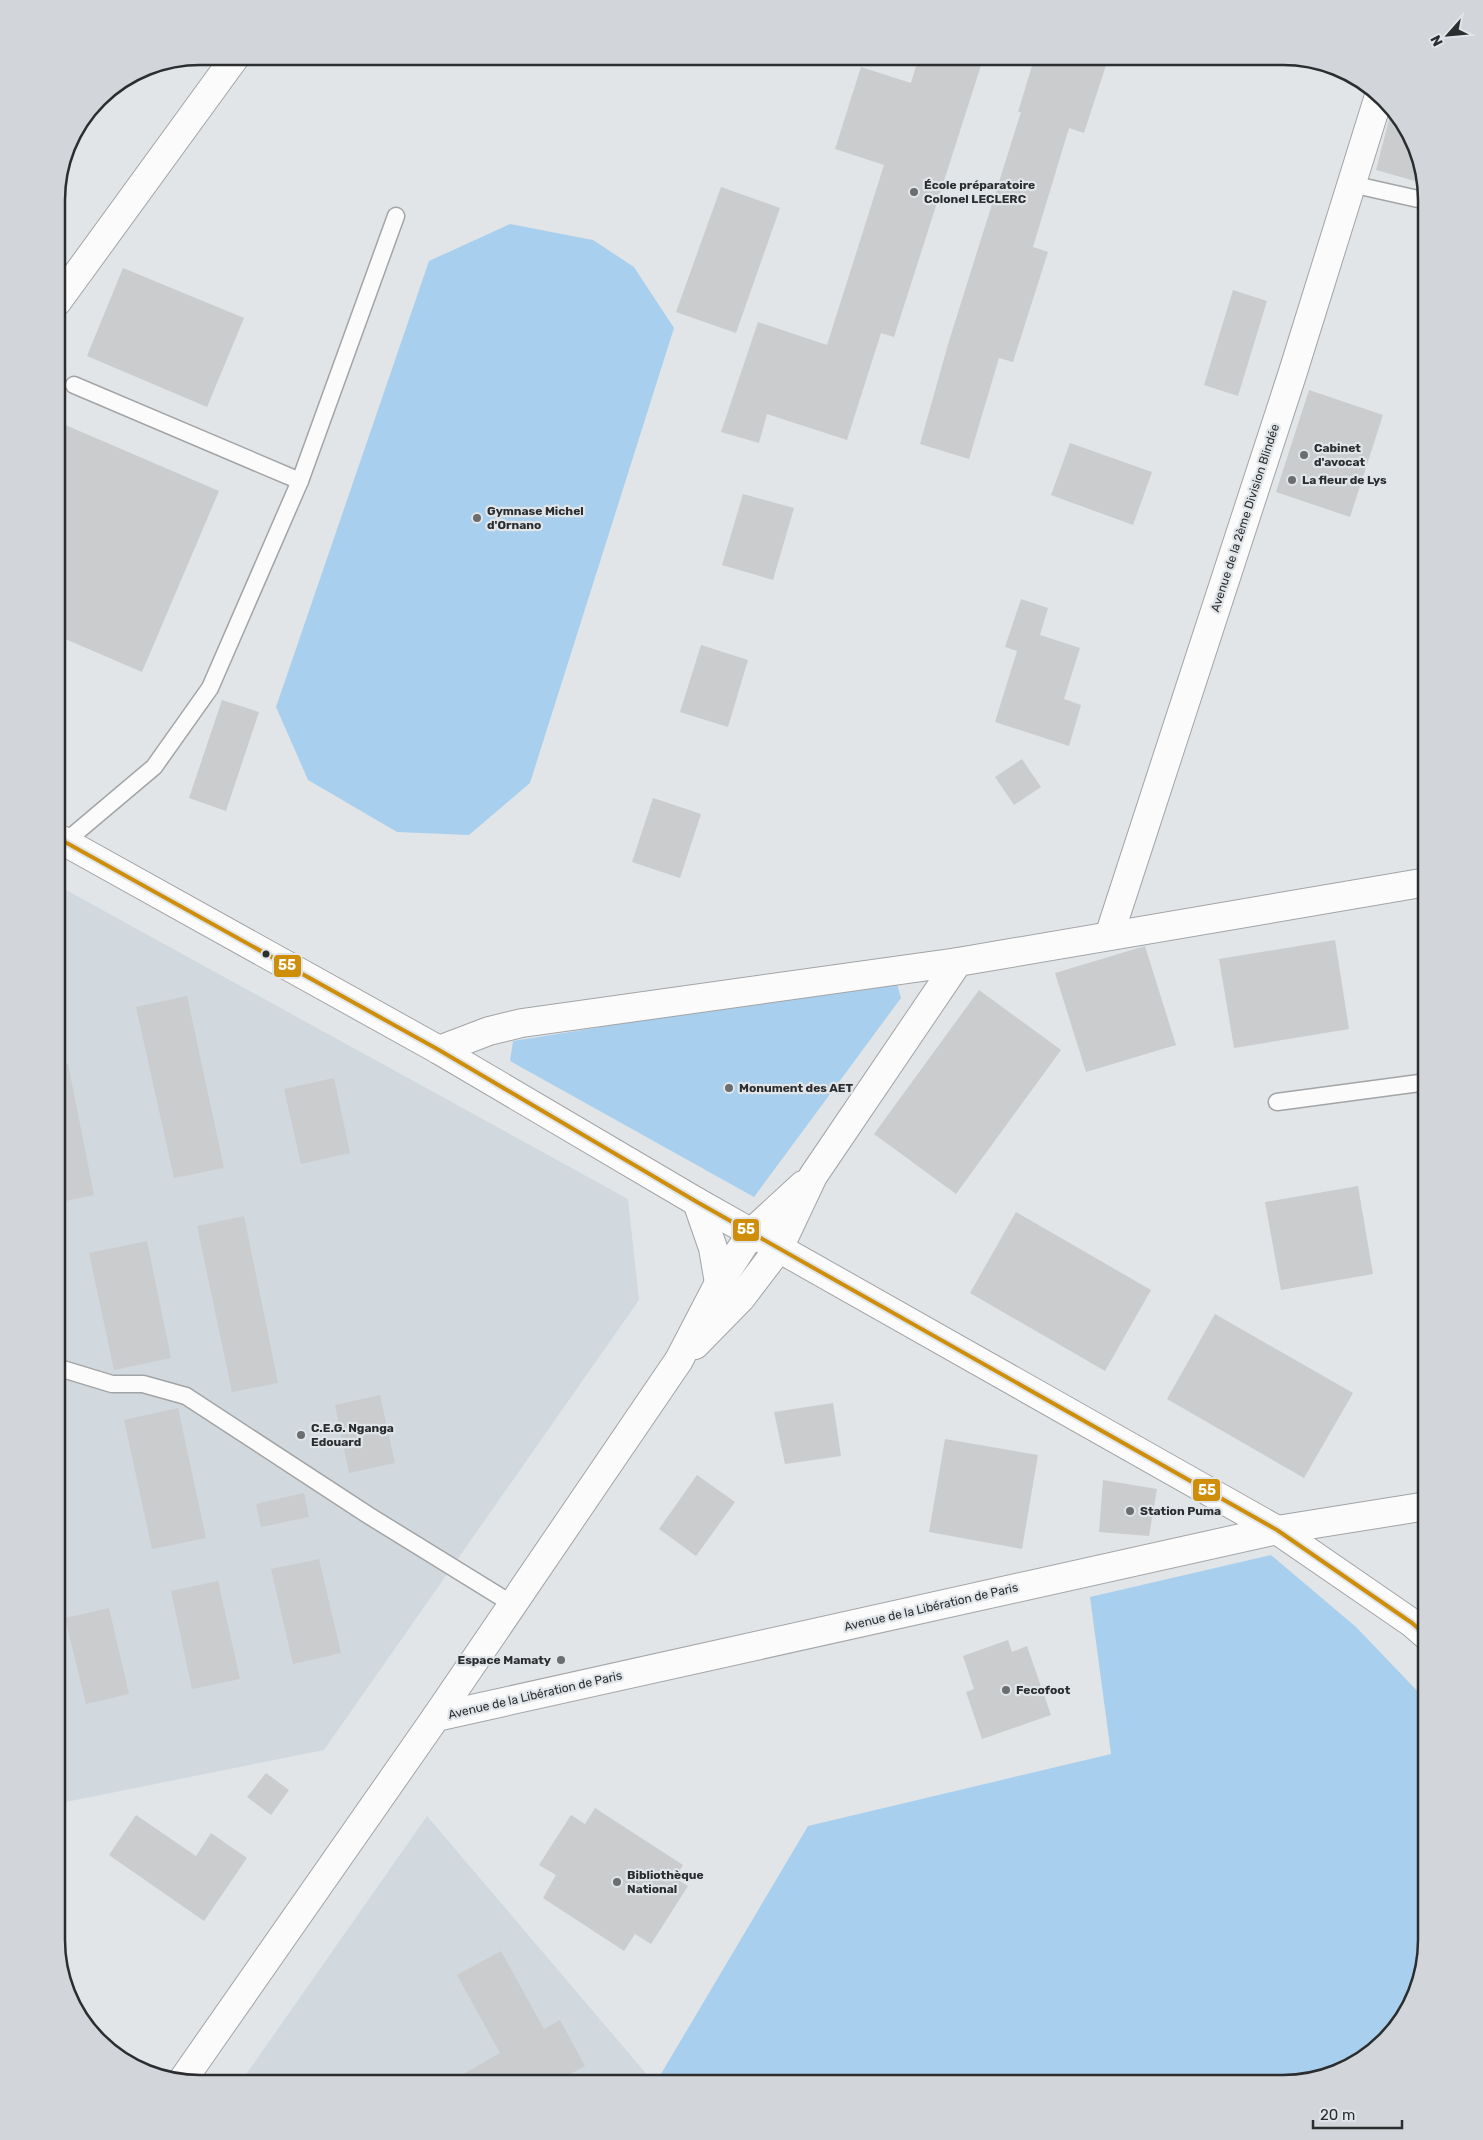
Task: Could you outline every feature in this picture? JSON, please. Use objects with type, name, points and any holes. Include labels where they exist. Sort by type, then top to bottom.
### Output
[{"type":"main road","points":[[65,290],[162,160],[230,65]]},
{"type":"main road","name":"Avenue de la 2ème Division Blindée","points":[[1109,936],[1289,384],[1377,104]]},
{"type":"main road","points":[[65,848],[439,1050],[697,1202],[1277,1530],[1418,1628]]},
{"type":"main road","points":[[439,1050],[489,1031],[522,1024],[958,962],[1418,884]]},
{"type":"main road","points":[[679,1360],[726,1316],[758,1278],[779,1248],[813,1176],[958,962]]},
{"type":"main road","points":[[187,2074],[436,1717],[679,1360],[719,1283],[752,1232],[813,1176]]},
{"type":"main road","points":[[697,1202],[713,1248],[719,1283]]},
{"type":"main road","name":"Avenue de la Libération de Paris","points":[[436,1717],[1277,1530],[1418,1507]]},
{"type":"lane","points":[[1351,184],[1418,199]]},
{"type":"lane","points":[[65,840],[154,767],[210,688],[300,481],[396,216]]},
{"type":"lane","points":[[74,384],[300,481]]},
{"type":"lane","points":[[1277,1102],[1418,1083]]},
{"type":"lane","points":[[65,1370],[112,1384],[144,1384],[186,1396],[368,1515],[512,1604]]},
{"type":"shaded area","name":"Gymnase Michel d'Ornano","points":[[510,224],[593,240],[634,267],[674,328],[530,783],[469,835],[397,832],[308,780],[276,707],[429,261]]},
{"type":"shaded area","name":"C.E.G. Nganga Edouard","points":[[65,889],[628,1199],[639,1300],[324,1750],[65,1802]]},
{"type":"shaded area","points":[[896,980],[901,998],[754,1197],[510,1061],[513,1041]]},
{"type":"shaded area","points":[[1271,1555],[1356,1627],[1418,1692],[1417,1957],[1408,1991],[1390,2022],[1365,2047],[1350,2057],[1334,2065],[1300,2074],[660,2075],[808,1826],[1111,1754],[1090,1597]]},
{"type":"shaded area","points":[[427,1816],[647,2075],[246,2075]]},
{"type":"building","points":[[916,65],[981,65],[894,337],[881,333],[847,440],[767,414],[759,443],[721,432],[758,322],[827,345],[884,165],[835,149],[861,67],[911,83]]},
{"type":"building","points":[[1032,65],[1106,65],[1084,133],[1069,128],[1033,247],[1048,252],[1013,362],[999,358],[969,459],[920,444],[949,341],[1021,112],[1018,112]]},
{"type":"building","points":[[1390,118],[1408,149],[1417,181],[1376,170]]},
{"type":"building","points":[[721,187],[780,208],[736,333],[676,312]]},
{"type":"building","points":[[123,268],[244,318],[207,407],[87,356]]},
{"type":"building","points":[[1233,290],[1267,301],[1238,396],[1204,385]]},
{"type":"building","points":[[1309,390],[1383,415],[1350,517],[1276,492]]},
{"type":"building","points":[[65,425],[219,491],[142,672],[65,639]]},
{"type":"building","points":[[1070,443],[1152,472],[1133,525],[1051,495]]},
{"type":"building","points":[[743,494],[794,508],[773,580],[722,565]]},
{"type":"building","points":[[1021,599],[1048,608],[1040,635],[1080,648],[1064,699],[1081,705],[1069,746],[995,722],[1017,651],[1005,647]]},
{"type":"building","points":[[701,645],[748,660],[728,727],[680,712]]},
{"type":"building","points":[[222,700],[259,712],[226,811],[189,798]]},
{"type":"building","points":[[1022,759],[1041,787],[1014,805],[995,777]]},
{"type":"building","points":[[653,798],[701,814],[680,878],[632,862]]},
{"type":"building","points":[[1335,940],[1349,1029],[1234,1048],[1219,959]]},
{"type":"building","points":[[1145,946],[1176,1045],[1086,1072],[1055,973]]},
{"type":"building","points":[[979,990],[1061,1050],[956,1194],[874,1134]]},
{"type":"building","points":[[187,996],[224,1168],[174,1178],[136,1007]]},
{"type":"building","points":[[65,1064],[68,1064],[94,1195],[65,1201]]},
{"type":"building","points":[[334,1078],[350,1153],[301,1164],[284,1089]]},
{"type":"building","points":[[1358,1186],[1373,1274],[1281,1290],[1265,1202]]},
{"type":"building","points":[[1016,1212],[1151,1290],[1105,1371],[970,1293]]},
{"type":"building","points":[[244,1216],[278,1383],[232,1392],[197,1226]]},
{"type":"building","points":[[147,1241],[171,1358],[114,1370],[89,1253]]},
{"type":"building","points":[[1215,1314],[1353,1393],[1304,1478],[1167,1399]]},
{"type":"building","points":[[380,1395],[395,1463],[349,1473],[335,1405]]},
{"type":"building","points":[[833,1403],[841,1456],[785,1464],[774,1412]]},
{"type":"building","points":[[178,1408],[206,1538],[152,1549],[124,1420]]},
{"type":"building","points":[[945,1439],[1038,1455],[1022,1549],[929,1532]]},
{"type":"building","points":[[697,1475],[735,1502],[696,1556],[659,1529]]},
{"type":"building","points":[[1103,1480],[1157,1489],[1149,1536],[1099,1532]]},
{"type":"building","points":[[304,1493],[309,1517],[261,1527],[256,1504]]},
{"type":"building","points":[[319,1559],[341,1653],[293,1664],[271,1569]]},
{"type":"building","points":[[218,1581],[240,1679],[192,1689],[171,1591]]},
{"type":"building","points":[[109,1608],[129,1694],[86,1704],[65,1618]]},
{"type":"building","name":"Fecofoot","points":[[1008,1640],[1012,1652],[1027,1646],[1051,1715],[982,1739],[966,1692],[974,1689],[963,1656]]},
{"type":"building","points":[[266,1773],[289,1790],[271,1815],[247,1797]]},
{"type":"building","name":"Bibliothèque National","points":[[595,1808],[683,1865],[675,1878],[688,1886],[651,1944],[635,1934],[624,1951],[543,1898],[556,1875],[539,1865],[571,1815],[585,1824]]},
{"type":"building","points":[[136,1815],[196,1856],[211,1833],[247,1858],[204,1921],[109,1855]]},
{"type":"building","points":[[501,1951],[544,2029],[560,2020],[585,2066],[568,2075],[462,2075],[500,2053],[457,1975]]},
{"type":"transit line","name":"55","points":[[65,842],[439,1050],[697,1202],[1277,1530],[1418,1628]]},
{"type":"place","name":"École préparatoire Colonel LECLERC","points":[[914,192]]},
{"type":"place","name":"Cabinet d'avocat","points":[[1304,455]]},
{"type":"place","name":"La fleur de Lys","points":[[1292,480]]},
{"type":"place","name":"Gymnase Michel d'Ornano","points":[[477,518]]},
{"type":"place","name":"Monument des AET","points":[[729,1088]]},
{"type":"place","name":"C.E.G. Nganga Edouard","points":[[301,1435]]},
{"type":"place","name":"Station Puma","points":[[1130,1511]]},
{"type":"place","name":"Espace Mamaty","points":[[561,1660]]},
{"type":"place","name":"Fecofoot","points":[[1006,1690]]},
{"type":"place","name":"Bibliothèque National","points":[[617,1882]]}]
